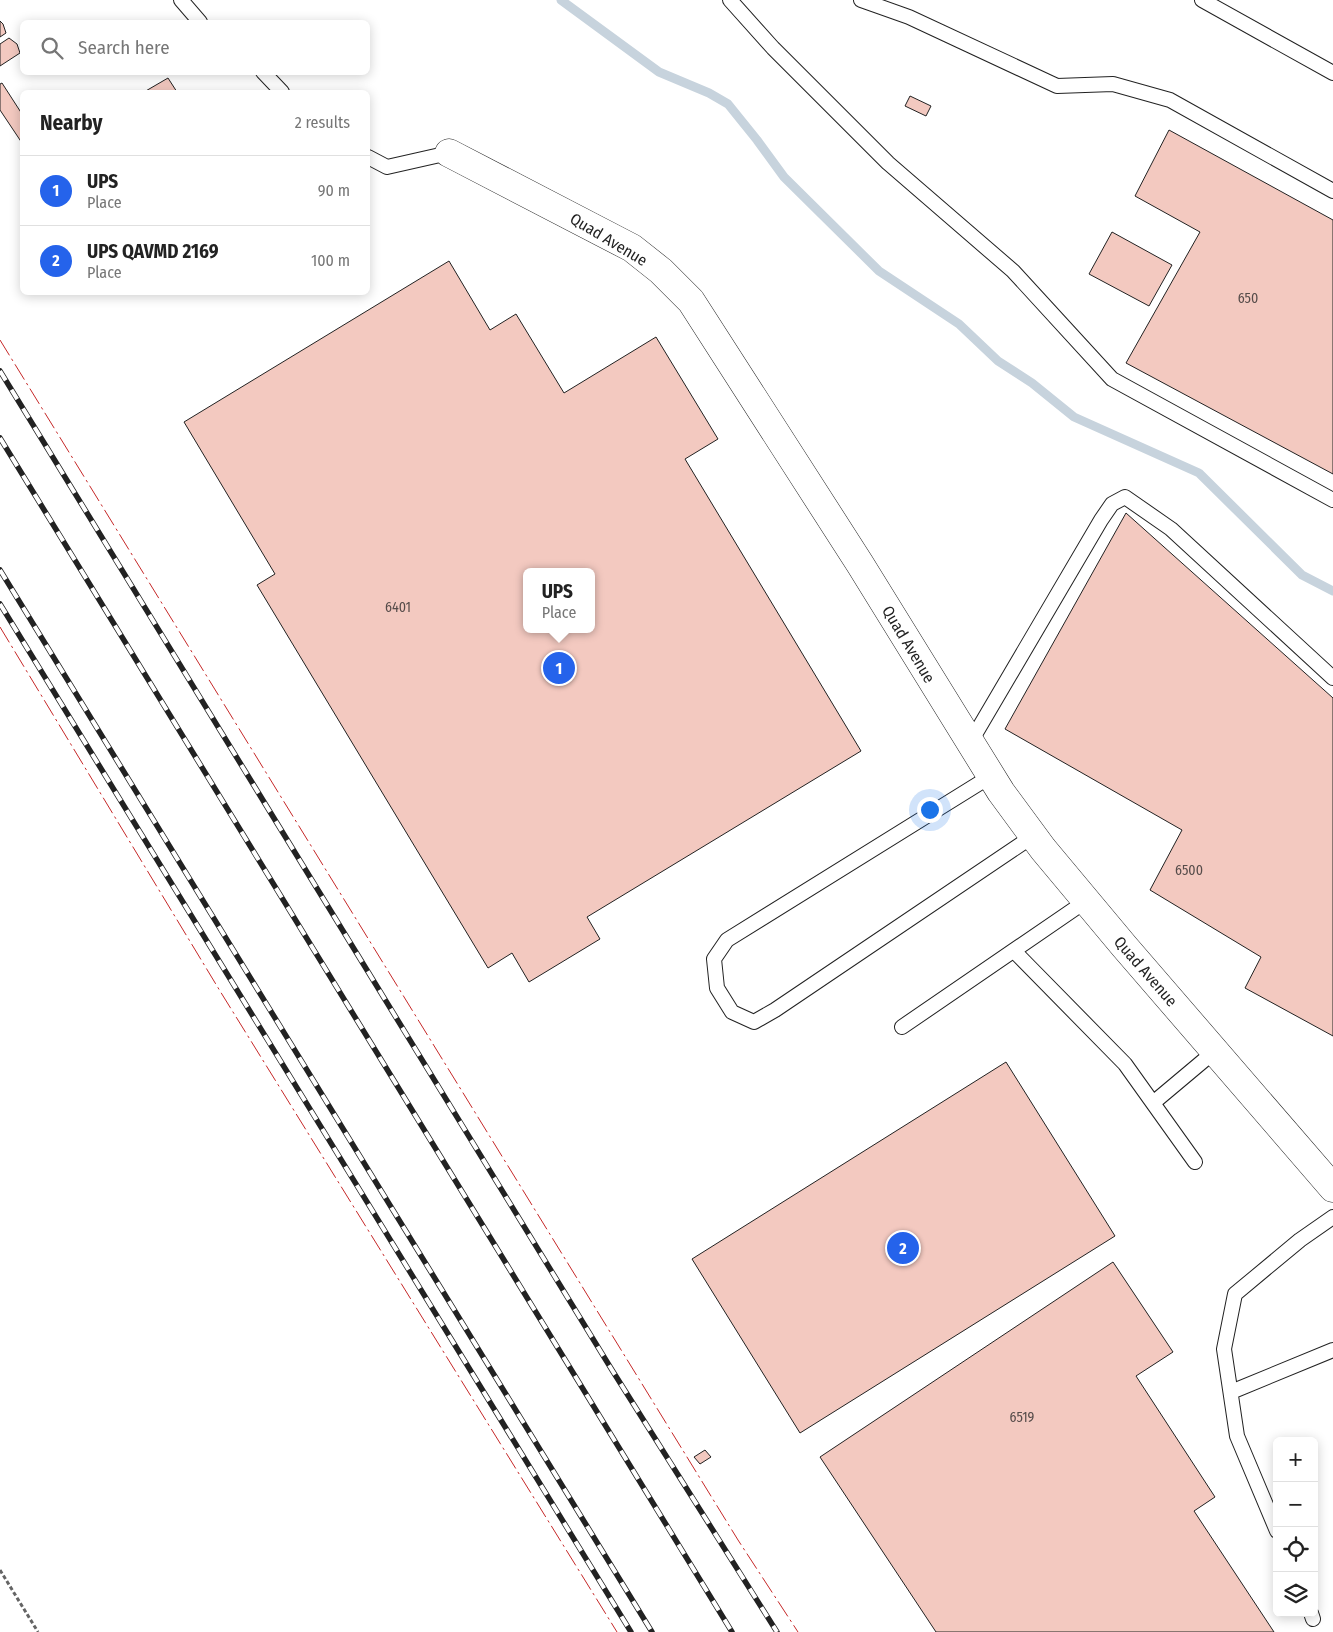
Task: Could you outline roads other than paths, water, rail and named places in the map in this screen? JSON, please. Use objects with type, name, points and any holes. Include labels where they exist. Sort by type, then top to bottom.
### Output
[{"type":"street","name":"Quad Avenue","points":[[449,153],[632,248],[661,271],[691,301],[860,564],[990,776],[1033,836],[1086,901],[1333,1188]]},
{"type":"lane","points":[[181,0],[198,20]]},
{"type":"lane","points":[[730,0],[774,48],[888,163],[1013,271],[1112,379],[1333,500]]},
{"type":"lane","points":[[861,0],[909,17],[1057,86],[1113,84],[1170,100],[1333,191]]},
{"type":"lane","points":[[1202,0],[1333,74]]},
{"type":"lane","points":[[266,75],[280,90]]},
{"type":"lane","points":[[370,158],[387,167],[449,153]]},
{"type":"lane","points":[[970,743],[1101,520],[1112,504],[1125,497],[1171,529],[1333,678]]},
{"type":"lane","points":[[990,776],[727,940],[714,959],[717,988],[732,1012],[754,1022],[775,1010],[1033,836]]},
{"type":"lane","points":[[902,1027],[1086,901]]},
{"type":"lane","points":[[1014,951],[1125,1064],[1195,1162]]},
{"type":"lane","points":[[1153,1102],[1215,1051]]},
{"type":"lane","points":[[1275,1527],[1237,1436],[1224,1349],[1235,1294],[1300,1240],[1333,1217]]},
{"type":"lane","points":[[1231,1392],[1333,1350]]},
{"type":"waterway","points":[[561,0],[659,72],[709,93],[728,104],[784,177],[879,271],[959,324],[998,361],[1032,383],[1074,417],[1199,473],[1302,575],[1333,591]]},
{"type":"railway","points":[[0,371],[612,1370],[777,1632]]},
{"type":"railway","points":[[0,438],[732,1632]]},
{"type":"railway","points":[[0,570],[652,1632]]},
{"type":"railway","points":[[0,604],[631,1632]]},
{"type":"place","name":"UPS","points":[[559,668]]},
{"type":"place","name":"UPS QAVMD 2169","points":[[903,1248]]}]
